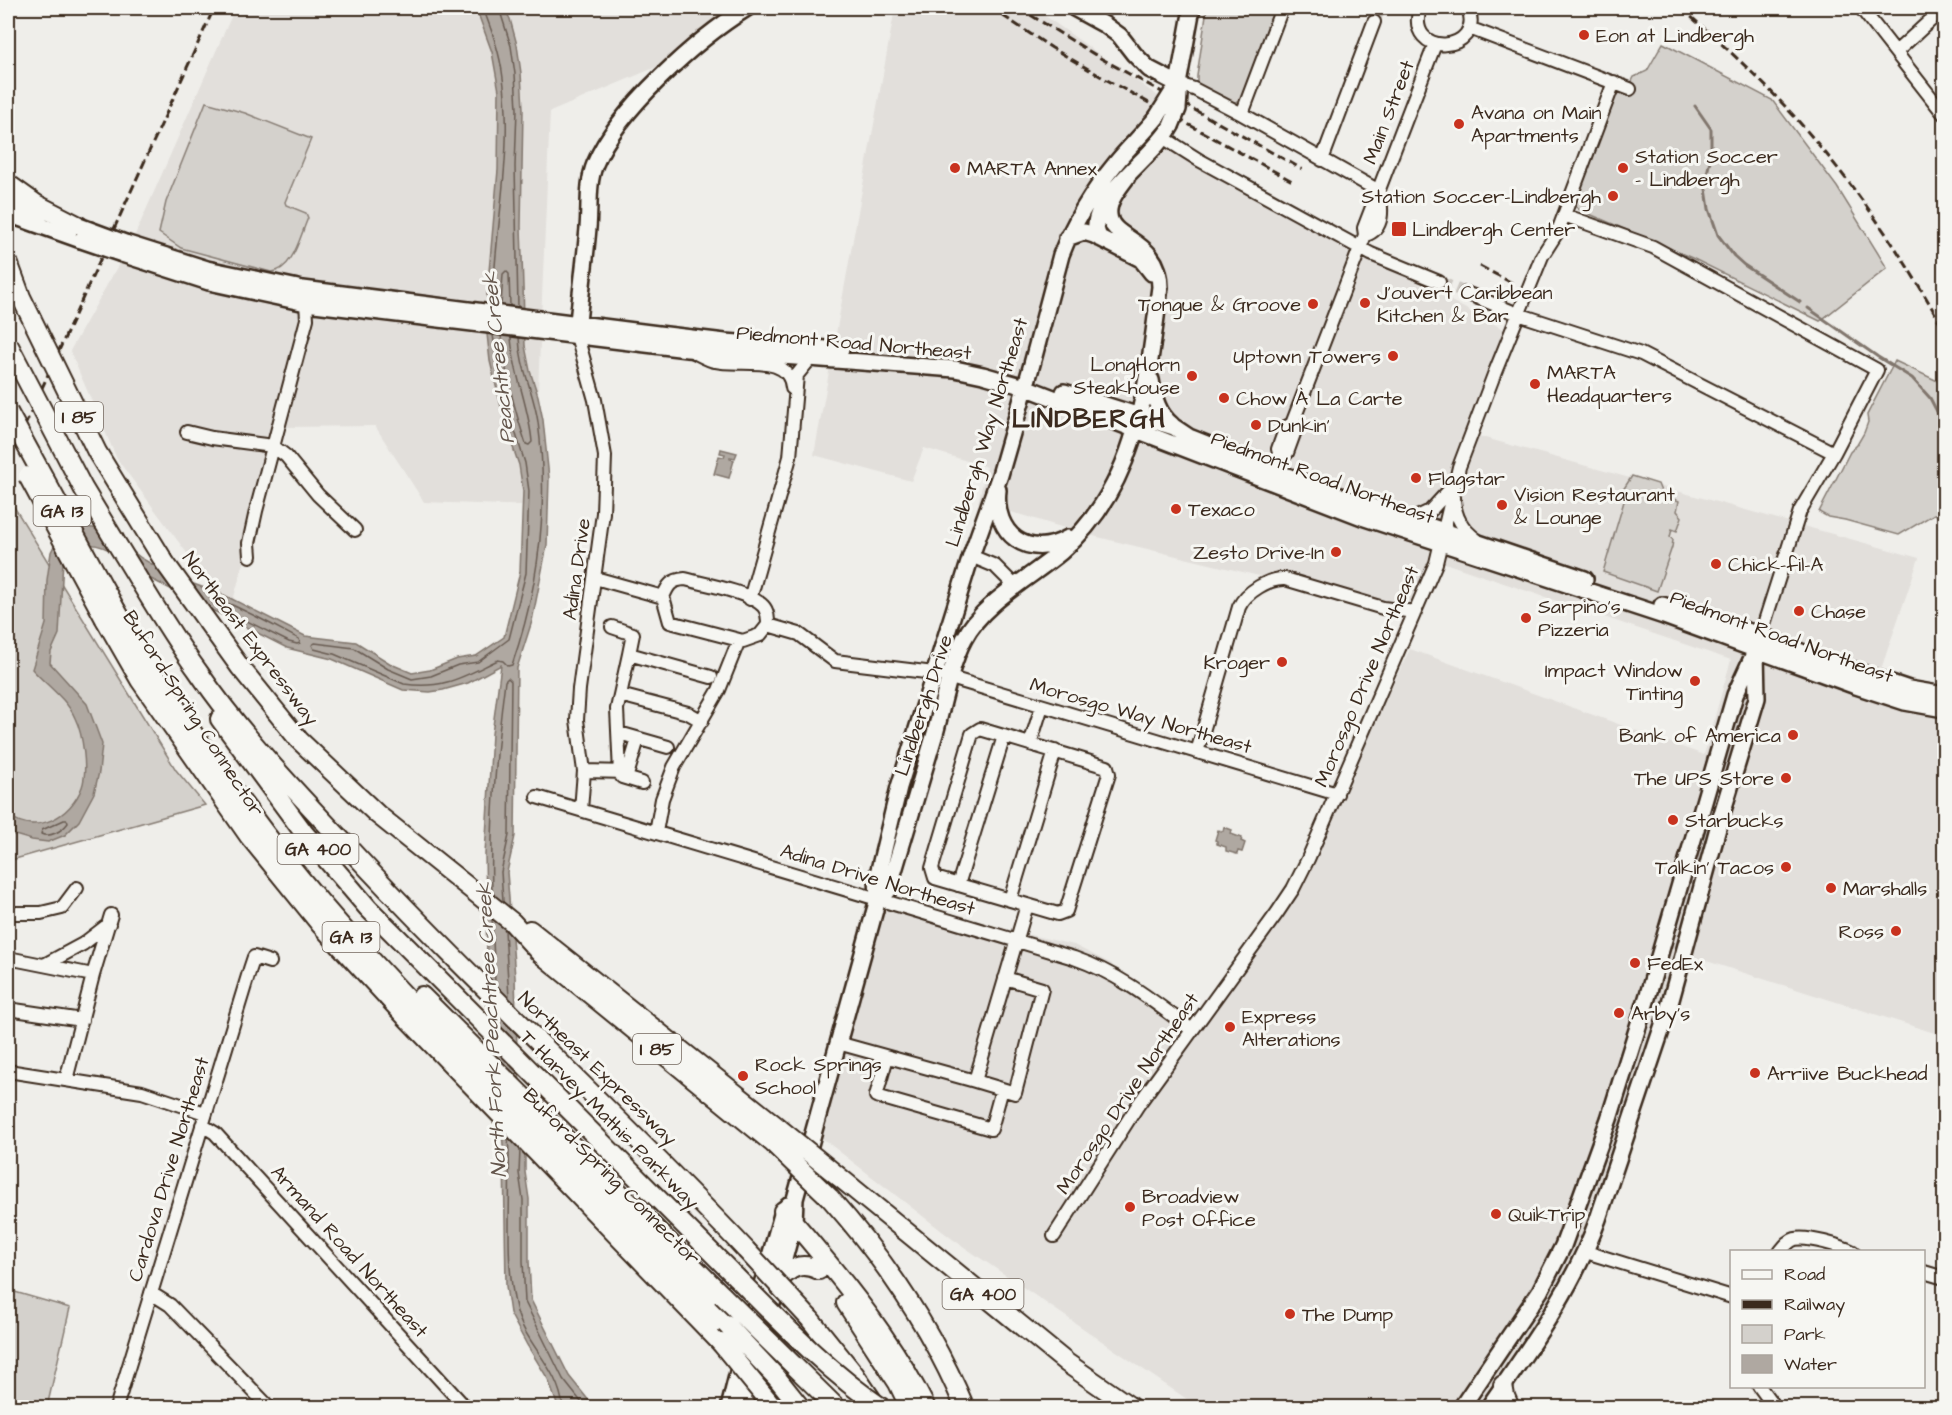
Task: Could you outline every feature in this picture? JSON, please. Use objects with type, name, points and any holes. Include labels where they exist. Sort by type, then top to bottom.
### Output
[{"type":"highway","points":[[8,184],[80,233]]},
{"type":"highway","name":"Northeast Expressway","points":[[8,262],[21,297],[97,452],[165,563],[240,667],[299,740],[377,814],[512,922],[541,954],[777,1137],[864,1237],[914,1307],[938,1350],[965,1407]]},
{"type":"highway","name":"Northeast Expressway","points":[[8,344],[83,488],[197,671],[246,733],[377,880],[676,1176],[810,1318],[877,1407]]},
{"type":"highway","name":"Buford-Spring Connector","points":[[8,412],[110,614],[140,680],[249,836],[321,925],[368,977],[721,1343],[772,1406]]},
{"type":"highway","name":"Buford-Spring Connector","points":[[8,437],[110,614],[292,868],[349,935],[461,1054],[726,1324],[801,1407]]},
{"type":"highway","name":"T Harvey Mathis Parkway","points":[[197,671],[213,708],[304,833],[368,908],[736,1277],[830,1368],[857,1391],[882,1407]]},
{"type":"highway","points":[[251,813],[335,905],[461,1035],[837,1407]]},
{"type":"highway","name":"GA 400","points":[[512,922],[535,933],[777,1137],[837,1176],[1066,1363],[1132,1407]]},
{"type":"highway","points":[[788,1218],[819,1270],[868,1334],[910,1407]]},
{"type":"highway","points":[[788,1218],[877,1325],[926,1407]]},
{"type":"highway","points":[[777,1282],[786,1272],[805,1265],[819,1270]]},
{"type":"highway","points":[[1503,1385],[1504,1396],[1510,1407]]},
{"type":"main road","points":[[578,330],[589,202],[595,165],[616,127],[664,75],[709,35],[747,8]]},
{"type":"main road","points":[[1074,8],[1120,36],[1149,69],[1176,91]]},
{"type":"main road","name":"Lindbergh Drive","points":[[1100,237],[1095,225],[1098,213],[1107,199],[1168,132],[1178,109],[1176,91],[1192,8]]},
{"type":"main road","name":"Lindbergh Drive","points":[[1067,238],[1090,196],[1176,91]]},
{"type":"main road","name":"Lindbergh Drive","points":[[878,899],[888,891],[950,678],[964,639],[985,611],[1063,550],[1088,524],[1126,459],[1138,423],[1150,369],[1160,287],[1157,266],[1146,250],[1119,232],[1108,214],[1113,197],[1127,177]]},
{"type":"main road","name":"Piedmont Road Northeast","points":[[8,201],[80,233]]},
{"type":"main road","name":"Piedmont Road Northeast","points":[[8,214],[80,233],[209,282],[306,303],[445,313]]},
{"type":"main road","points":[[1067,238],[1084,232],[1100,237],[1141,259],[1160,287]]},
{"type":"main road","name":"Lindbergh Way Northeast","points":[[878,899],[877,878],[899,787],[970,560],[1000,475],[1067,238]]},
{"type":"main road","name":"Piedmont Road Northeast","points":[[123,248],[296,288],[445,313],[578,330],[956,359],[1138,423],[1335,507],[1442,536],[1664,616],[1806,654],[1909,688],[1944,695]]},
{"type":"main road","name":"Piedmont Road Northeast","points":[[578,330],[687,348],[955,369],[1027,383]]},
{"type":"main road","points":[[1150,369],[1154,396],[1160,412],[1174,427]]},
{"type":"main road","name":"Piedmont Road Northeast","points":[[1138,423],[1174,427],[1189,437],[1277,464],[1320,489],[1413,519],[1442,536],[1480,542],[1758,642],[1905,702],[1944,709]]},
{"type":"main road","points":[[1000,475],[997,502],[1000,518],[1004,527],[1017,540],[1034,547],[1052,546],[1088,524]]},
{"type":"main road","points":[[1488,1407],[1559,1303],[1586,1252],[1669,1007],[1721,817],[1757,698],[1758,642]]},
{"type":"main road","points":[[1461,1407],[1540,1291],[1563,1246],[1616,1097],[1735,694],[1758,642]]},
{"type":"main road","points":[[729,1407],[757,1297],[788,1218],[878,899]]},
{"type":"main road","points":[[744,1407],[777,1282],[788,1218]]},
{"type":"street","points":[[1242,114],[1282,8]]},
{"type":"street","points":[[1418,8],[1418,26],[1427,39],[1435,44],[1451,44],[1459,41],[1469,28],[1471,20],[1468,8]]},
{"type":"street","points":[[1861,8],[1944,114]]},
{"type":"street","points":[[1896,52],[1944,8]]},
{"type":"street","points":[[1322,160],[1374,22]]},
{"type":"street","points":[[1469,28],[1630,89]]},
{"type":"street","name":"Main Street","points":[[1359,248],[1365,235],[1364,228],[1435,44]]},
{"type":"street","name":"Morosgo Drive Northeast","points":[[1054,1236],[1138,1105],[1293,889],[1308,859],[1436,563],[1455,484],[1475,421],[1542,256],[1558,231],[1614,82]]},
{"type":"street","points":[[1176,91],[1194,89],[1379,191]]},
{"type":"street","points":[[1168,132],[1199,160],[1359,248],[1439,282]]},
{"type":"street","points":[[1564,215],[1653,247],[1877,370],[1834,453],[1800,511],[1758,642]]},
{"type":"street","points":[[1277,464],[1287,453],[1295,431],[1292,424],[1359,248]]},
{"type":"street","points":[[1466,293],[1518,314],[1628,349],[1655,360],[1834,453]]},
{"type":"street","points":[[250,556],[249,543],[259,499],[307,319],[306,303]]},
{"type":"street","name":"Adina Drive","points":[[578,330],[595,400],[605,456],[603,513],[579,689],[577,720],[584,771],[581,810]]},
{"type":"street","points":[[687,348],[715,361],[771,364],[782,368],[792,382],[793,407]]},
{"type":"street","points":[[750,599],[790,457],[797,375],[810,359]]},
{"type":"street","points":[[187,432],[212,438],[273,446],[286,456],[318,495],[355,530]]},
{"type":"street","points":[[1413,519],[1430,510],[1455,484]]},
{"type":"street","points":[[1455,484],[1454,503],[1459,521],[1463,529],[1480,542]]},
{"type":"street","points":[[970,560],[993,573],[1013,590]]},
{"type":"street","points":[[595,578],[663,597]]},
{"type":"street","points":[[685,579],[750,599],[763,606],[767,613],[768,625],[760,635],[750,640],[739,640],[670,622],[663,597],[668,585],[673,581],[685,579]]},
{"type":"street","points":[[1197,752],[1239,607],[1249,595],[1271,580],[1285,579],[1383,608],[1415,612]]},
{"type":"street","name":"Morosgo Way Northeast","points":[[768,625],[799,634],[835,661],[934,673],[1337,794]]},
{"type":"street","points":[[612,627],[633,634],[617,709],[620,773],[622,777],[642,783]]},
{"type":"street","points":[[656,832],[662,799],[674,767],[719,690],[739,640]]},
{"type":"street","points":[[629,654],[711,677]]},
{"type":"street","points":[[620,695],[688,713],[702,721]]},
{"type":"street","points":[[1030,744],[1042,706]]},
{"type":"street","points":[[980,729],[1030,744],[1107,767],[1109,774],[1066,911],[1058,914],[935,878],[932,868],[972,734],[980,729]]},
{"type":"street","points":[[619,733],[668,747]]},
{"type":"street","points":[[958,885],[1004,736]]},
{"type":"street","points":[[584,771],[628,772],[638,739]]},
{"type":"street","points":[[1010,900],[1055,751]]},
{"type":"street","name":"Adina Drive Northeast","points":[[537,797],[878,899],[934,918],[1074,958],[1114,974],[1192,1030]]},
{"type":"street","points":[[8,913],[41,913],[62,908],[77,888]]},
{"type":"street","points":[[975,1082],[1027,905]]},
{"type":"street","points":[[44,965],[83,944],[110,920],[93,975],[66,1080]]},
{"type":"street","name":"Cardova Drive Northeast","points":[[116,1407],[254,957],[270,962]]},
{"type":"street","points":[[8,958],[93,975]]},
{"type":"street","points":[[838,1043],[1015,1093],[1042,990],[1005,978]]},
{"type":"street","points":[[8,1009],[82,1020]]},
{"type":"street","points":[[887,1057],[876,1096],[991,1129],[1002,1089]]},
{"type":"street","name":"Armand Road Northeast","points":[[8,1071],[142,1092],[203,1119],[466,1407]]},
{"type":"street","points":[[1781,1250],[1787,1243],[1798,1238],[1849,1250]]},
{"type":"street","points":[[1586,1252],[1730,1297]]},
{"type":"street","points":[[1925,1273],[1944,1278]]},
{"type":"street","points":[[151,1293],[170,1305],[270,1407]]},
{"type":"street","points":[[1761,1388],[1775,1407]]},
{"type":"shaded area","points":[[235,8],[763,8],[687,54],[550,112],[533,506],[424,502],[375,426],[282,427],[230,611],[117,459],[70,351],[135,235]]},
{"type":"shaded area","points":[[895,8],[1034,8],[1179,111],[1176,152],[1516,336],[1471,434],[1919,558],[1880,672],[1944,688],[1944,1036],[1678,952],[1614,1166],[1577,1258],[1504,1388],[1459,1408],[1211,1408],[1191,1402],[951,1238],[809,1128],[867,897],[1074,945],[1112,964],[1114,975],[1188,1031],[1299,876],[1410,649],[1704,755],[1731,660],[1430,558],[1412,613],[1081,533],[978,502],[987,467],[924,448],[911,481],[814,455]]},
{"type":"green space","points":[[1207,8],[1277,8],[1244,95],[1237,102],[1228,102],[1197,85]]},
{"type":"green space","points":[[1663,43],[1772,100],[1837,187],[1887,268],[1820,321],[1692,258],[1576,207],[1575,201],[1615,96],[1620,92],[1627,92],[1634,77],[1647,71]]},
{"type":"green space","points":[[206,102],[245,113],[311,139],[285,202],[286,205],[306,213],[308,218],[295,251],[285,266],[279,270],[271,272],[181,248],[159,233],[166,202]]},
{"type":"green space","points":[[1895,361],[1944,384],[1944,517],[1934,514],[1899,535],[1828,517],[1819,512],[1850,452],[1864,433],[1868,422],[1867,415]]},
{"type":"green space","points":[[1632,476],[1658,484],[1662,494],[1679,501],[1677,511],[1682,517],[1677,531],[1672,529],[1670,537],[1673,540],[1672,547],[1657,591],[1603,572],[1625,498],[1623,490]]},
{"type":"green space","points":[[8,497],[176,770],[205,805],[8,861]]},
{"type":"green space","points":[[8,1290],[70,1308],[47,1407],[8,1407]]},
{"type":"water","name":"Peachtree Creek","points":[[476,8],[504,8],[510,19],[517,45],[523,109],[521,227],[525,346],[543,420],[549,478],[547,545],[532,621],[517,668],[515,836],[507,872],[515,977],[517,1050],[525,1135],[525,1172],[529,1199],[531,1300],[569,1376],[594,1407],[558,1407],[548,1379],[510,1313],[506,1286],[504,1156],[487,960],[485,854],[492,734],[501,665],[468,683],[443,690],[430,692],[403,690],[332,659],[287,648],[149,578],[110,550],[82,544],[63,560],[59,634],[51,652],[50,663],[87,704],[102,744],[94,793],[79,821],[65,835],[48,842],[8,833],[8,815],[30,824],[41,823],[61,815],[77,798],[84,780],[84,752],[75,718],[61,698],[32,669],[46,624],[47,580],[51,552],[57,540],[71,529],[93,528],[112,535],[141,558],[174,577],[224,595],[305,636],[356,642],[391,664],[412,673],[430,670],[457,659],[476,656],[504,637],[520,572],[523,491],[519,465],[506,427],[490,361],[487,334],[487,294],[498,170],[499,91],[492,52]]},
{"type":"water","points":[[721,449],[737,453],[735,458],[730,457],[734,460],[729,478],[714,474],[719,456],[724,457],[725,454],[720,453]]},
{"type":"water","points":[[1224,827],[1232,830],[1231,834],[1242,838],[1241,841],[1245,843],[1242,852],[1238,851],[1237,854],[1226,851],[1226,847],[1217,844],[1215,840],[1218,830],[1223,831]]},
{"type":"waterway","points":[[1695,106],[1711,129],[1711,156],[1705,182],[1709,209],[1718,235],[1744,265],[1800,302]]},
{"type":"waterway","points":[[1808,308],[1912,378],[1930,398],[1944,425]]},
{"type":"tunnel","points":[[1374,22],[1380,8]]},
{"type":"tunnel","points":[[1439,282],[1466,293]]},
{"type":"railway","points":[[8,463],[214,8]]},
{"type":"railway","points":[[991,8],[1052,48],[1107,80],[1294,182]]},
{"type":"railway","points":[[1019,8],[1102,59],[1302,169]]},
{"type":"railway","points":[[1681,8],[1766,87],[1835,165],[1893,245],[1944,330]]},
{"type":"railway","points":[[1480,266],[1514,284]]},
{"type":"place","name":"Eon at Lindbergh","points":[[1584,35]]},
{"type":"place","name":"Avana on Main Apartments","points":[[1459,124]]},
{"type":"place","name":"MARTA Annex","points":[[955,168]]},
{"type":"place","name":"Station Soccer - Lindbergh","points":[[1623,168]]},
{"type":"place","name":"Station Soccer-Lindbergh","points":[[1613,196]]},
{"type":"place","name":"Lindbergh Center","points":[[1399,229]]},
{"type":"place","name":"J'ouvert Caribbean Kitchen & Bar","points":[[1365,303]]},
{"type":"place","name":"Tongue & Groove","points":[[1313,304]]},
{"type":"place","name":"Uptown Towers","points":[[1393,356]]},
{"type":"place","name":"LongHorn Steakhouse","points":[[1192,376]]},
{"type":"place","name":"MARTA Headquarters","points":[[1535,384]]},
{"type":"place","name":"Chow À La Carte","points":[[1224,398]]},
{"type":"place","name":"Dunkin'","points":[[1256,425]]},
{"type":"place","name":"Flagstar","points":[[1416,478]]},
{"type":"place","name":"Vision Restaurant & Lounge","points":[[1502,505]]},
{"type":"place","name":"Texaco","points":[[1176,509]]},
{"type":"place","name":"Zesto Drive-In","points":[[1336,552]]},
{"type":"place","name":"Chick-fil-A","points":[[1716,564]]},
{"type":"place","name":"Chase","points":[[1799,611]]},
{"type":"place","name":"Sarpino's Pizzeria","points":[[1526,618]]},
{"type":"place","name":"Kroger","points":[[1282,662]]},
{"type":"place","name":"Impact Window Tinting","points":[[1695,681]]},
{"type":"place","name":"Bank of America","points":[[1793,735]]},
{"type":"place","name":"The UPS Store","points":[[1786,778]]},
{"type":"place","name":"Starbucks","points":[[1673,820]]},
{"type":"place","name":"Talkin' Tacos","points":[[1786,867]]},
{"type":"place","name":"Marshalls","points":[[1831,888]]},
{"type":"place","name":"Ross","points":[[1896,931]]},
{"type":"place","name":"FedEx","points":[[1635,963]]},
{"type":"place","name":"Arby's","points":[[1619,1013]]},
{"type":"place","name":"Express Alterations","points":[[1230,1027]]},
{"type":"place","name":"Arriive Buckhead","points":[[1755,1073]]},
{"type":"place","name":"Rock Springs School","points":[[743,1076]]},
{"type":"place","name":"Broadview Post Office","points":[[1130,1207]]},
{"type":"place","name":"QuikTrip","points":[[1496,1214]]},
{"type":"place","name":"The Dump","points":[[1290,1314]]},
{"type":"district","name":"LINDBERGH","points":[[1089,418]]},
{"type":"water label","name":"North Fork Peachtree Creek","points":[[491,1030]]}]
